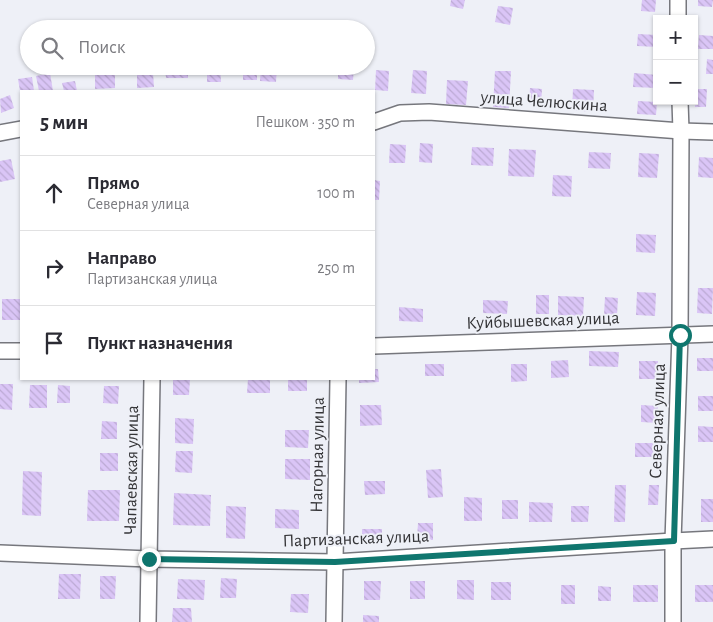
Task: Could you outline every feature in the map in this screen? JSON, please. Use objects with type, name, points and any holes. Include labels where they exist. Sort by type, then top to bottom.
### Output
[{"type":"street","points":[[678,0],[678,15]]},
{"type":"street","name":"Северная улица","points":[[674,622],[674,541],[680,335],[680,105]]},
{"type":"street","name":"улица Челюскина","points":[[375,122],[400,113],[429,112],[713,132]]},
{"type":"street","points":[[0,133],[20,129]]},
{"type":"street","name":"Куйбышевская улица","points":[[375,346],[713,334]]},
{"type":"street","points":[[0,351],[20,351]]},
{"type":"street","name":"Чапаевская улица","points":[[148,622],[152,380]]},
{"type":"street","name":"Нагорная улица","points":[[334,622],[338,380]]},
{"type":"street","name":"Партизанская улица","points":[[0,554],[335,562],[713,540]]},
{"type":"building","points":[[451,0],[465,0],[463,9],[450,6]]},
{"type":"building","points":[[642,0],[656,0],[655,12],[641,11]]},
{"type":"building","points":[[698,0],[713,0],[712,7],[698,6]]},
{"type":"building","points":[[498,6],[513,8],[510,25],[495,22]]},
{"type":"building","points":[[638,34],[653,35],[653,47],[637,46]]},
{"type":"building","points":[[699,35],[713,36],[713,49],[698,49]]},
{"type":"building","points":[[707,59],[713,60],[713,74],[706,74]]},
{"type":"building","points":[[376,70],[389,71],[388,91],[375,90]]},
{"type":"building","points":[[413,70],[427,71],[426,94],[411,93]]},
{"type":"building","points":[[495,71],[511,71],[509,108],[493,107]]},
{"type":"building","points":[[634,73],[653,75],[653,88],[633,87]]},
{"type":"building","points":[[50,75],[53,90],[39,90],[36,76]]},
{"type":"building","points":[[95,75],[115,75],[115,88],[95,89]]},
{"type":"building","points":[[137,75],[153,75],[154,87],[137,88]]},
{"type":"building","points":[[166,75],[188,75],[188,78],[166,78]]},
{"type":"building","points":[[207,75],[221,75],[221,82],[207,82]]},
{"type":"building","points":[[243,75],[257,75],[257,80],[243,80]]},
{"type":"building","points":[[260,75],[276,75],[276,82],[260,81]]},
{"type":"building","points":[[338,75],[353,75],[353,80],[338,79]]},
{"type":"building","points":[[32,77],[34,90],[20,91],[18,79]]},
{"type":"building","points":[[447,80],[468,81],[466,105],[446,104]]},
{"type":"building","points":[[75,81],[77,90],[64,90],[62,83]]},
{"type":"building","points":[[530,88],[542,89],[541,105],[529,104]]},
{"type":"building","points":[[573,89],[594,90],[593,112],[572,110]]},
{"type":"building","points":[[698,89],[707,89],[706,107],[695,107],[695,105],[698,105]]},
{"type":"building","points":[[10,95],[14,108],[1,113],[0,99]]},
{"type":"building","points":[[638,101],[653,102],[653,105],[657,105],[656,115],[637,114]]},
{"type":"building","points":[[420,143],[433,144],[432,163],[419,162]]},
{"type":"building","points":[[390,144],[406,145],[405,163],[389,163]]},
{"type":"building","points":[[472,147],[494,148],[493,166],[471,165]]},
{"type":"building","points":[[509,149],[536,150],[534,177],[508,176]]},
{"type":"building","points":[[589,152],[611,153],[610,169],[588,168]]},
{"type":"building","points":[[639,153],[659,154],[657,178],[638,177]]},
{"type":"building","points":[[699,157],[713,158],[713,178],[698,177]]},
{"type":"building","points":[[11,159],[15,179],[0,182],[0,161]]},
{"type":"building","points":[[553,175],[572,176],[571,197],[552,196]]},
{"type":"building","points":[[375,180],[380,181],[379,200],[375,200]]},
{"type":"building","points":[[636,234],[656,235],[655,253],[636,252]]},
{"type":"building","points":[[698,288],[713,288],[712,314],[697,313]]},
{"type":"building","points":[[637,292],[656,293],[655,316],[636,315]]},
{"type":"building","points":[[536,295],[549,295],[549,314],[536,314]]},
{"type":"building","points":[[558,296],[584,297],[583,316],[558,315]]},
{"type":"building","points":[[605,297],[618,298],[617,315],[604,315]]},
{"type":"building","points":[[2,299],[20,299],[20,320],[2,320]]},
{"type":"building","points":[[483,300],[508,301],[507,314],[483,313]]},
{"type":"building","points":[[399,307],[423,309],[423,322],[399,321]]},
{"type":"building","points":[[589,351],[619,352],[618,367],[589,366]]},
{"type":"building","points":[[697,358],[713,358],[713,371],[697,371]]},
{"type":"building","points":[[568,360],[569,377],[551,378],[551,361]]},
{"type":"building","points":[[639,361],[658,361],[658,379],[639,379]]},
{"type":"building","points":[[425,364],[444,364],[444,376],[425,376]]},
{"type":"building","points":[[511,364],[527,364],[527,381],[511,382]]},
{"type":"building","points":[[375,369],[378,369],[379,382],[359,383],[359,380],[375,380]]},
{"type":"building","points":[[173,380],[190,380],[189,395],[173,395]]},
{"type":"building","points":[[248,380],[270,380],[270,393],[247,393]]},
{"type":"building","points":[[288,380],[307,380],[307,391],[288,391]]},
{"type":"building","points":[[0,384],[13,384],[12,410],[0,409]]},
{"type":"building","points":[[30,385],[47,385],[47,408],[29,408]]},
{"type":"building","points":[[58,385],[70,386],[70,403],[57,403]]},
{"type":"building","points":[[104,386],[119,386],[118,404],[103,403]]},
{"type":"building","points":[[698,396],[713,396],[713,411],[698,411]]},
{"type":"building","points":[[360,405],[381,405],[382,425],[360,426]]},
{"type":"building","points":[[641,405],[658,406],[658,423],[641,422]]},
{"type":"building","points":[[175,418],[194,419],[193,444],[175,443]]},
{"type":"building","points":[[102,421],[117,422],[117,439],[101,439]]},
{"type":"building","points":[[698,426],[713,427],[713,442],[698,442]]},
{"type":"building","points":[[285,430],[309,430],[308,448],[285,447]]},
{"type":"building","points":[[635,443],[659,443],[659,457],[635,457]]},
{"type":"building","points":[[176,451],[193,451],[192,473],[175,472]]},
{"type":"building","points":[[100,453],[118,453],[118,471],[100,471]]},
{"type":"building","points":[[285,459],[310,459],[310,480],[285,479]]},
{"type":"building","points":[[441,469],[443,497],[428,498],[426,470]]},
{"type":"building","points":[[23,471],[42,472],[41,516],[22,515]]},
{"type":"building","points":[[364,481],[385,481],[385,494],[365,495]]},
{"type":"building","points":[[615,485],[626,485],[625,522],[614,522]]},
{"type":"building","points":[[649,485],[659,485],[658,505],[648,505]]},
{"type":"building","points":[[88,490],[120,490],[119,521],[87,521]]},
{"type":"building","points":[[174,493],[211,495],[210,526],[173,525]]},
{"type":"building","points":[[464,497],[482,498],[482,521],[464,521]]},
{"type":"building","points":[[701,499],[713,499],[713,522],[701,522]]},
{"type":"building","points":[[502,500],[518,500],[518,519],[502,519]]},
{"type":"building","points":[[529,502],[553,503],[552,522],[529,522]]},
{"type":"building","points":[[226,506],[246,507],[245,539],[226,538]]},
{"type":"building","points":[[571,506],[589,506],[588,522],[571,522]]},
{"type":"building","points":[[275,509],[299,510],[299,529],[275,528]]},
{"type":"building","points":[[418,523],[433,523],[433,540],[417,540]]},
{"type":"building","points":[[362,529],[382,529],[382,542],[362,543]]},
{"type":"building","points":[[59,574],[81,574],[80,599],[58,599]]},
{"type":"building","points":[[100,576],[116,576],[115,599],[100,599]]},
{"type":"building","points":[[221,578],[237,579],[236,598],[220,598]]},
{"type":"building","points":[[178,579],[205,580],[204,600],[177,599]]},
{"type":"building","points":[[457,580],[474,580],[474,600],[457,599]]},
{"type":"building","points":[[364,581],[381,581],[380,600],[364,600]]},
{"type":"building","points":[[410,581],[425,581],[425,599],[410,599]]},
{"type":"building","points":[[491,582],[511,582],[511,600],[491,600]]},
{"type":"building","points":[[561,585],[575,585],[575,604],[561,604]]},
{"type":"building","points":[[633,585],[658,585],[658,602],[633,602]]},
{"type":"building","points":[[695,585],[713,585],[713,602],[695,602]]},
{"type":"building","points":[[598,586],[611,587],[611,601],[598,601]]},
{"type":"building","points":[[291,594],[309,594],[308,613],[290,612]]},
{"type":"building","points":[[173,608],[191,608],[192,622],[172,622]]},
{"type":"building","points":[[363,615],[379,616],[379,622],[363,622]]},
{"type":"route","points":[[149,559],[335,562],[674,541],[680,335]]}]
